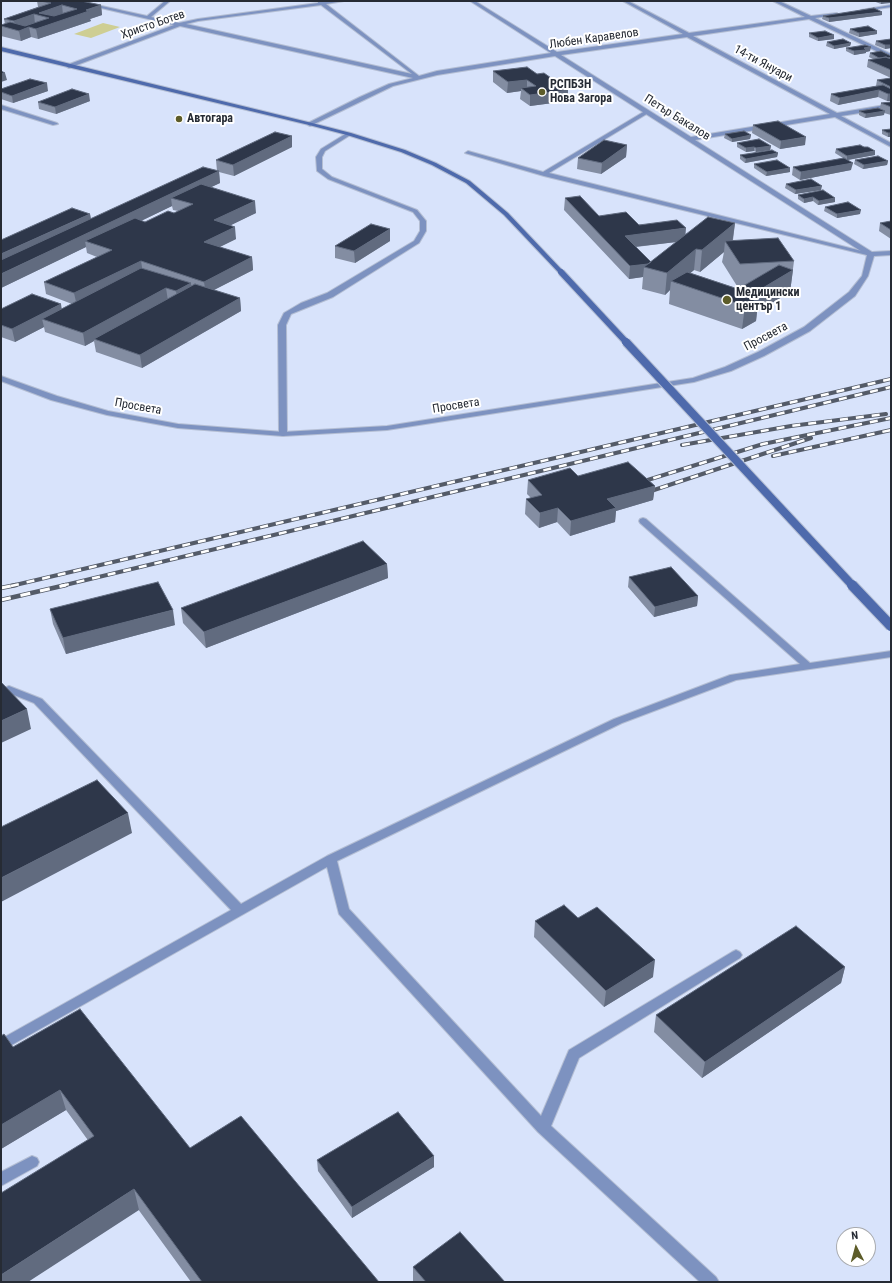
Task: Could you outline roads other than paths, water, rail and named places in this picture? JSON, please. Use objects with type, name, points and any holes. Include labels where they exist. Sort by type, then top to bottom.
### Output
[{"type":"main road","points":[[1,48],[349,134],[403,151],[434,164],[468,182],[506,214],[891,626]]},
{"type":"street","points":[[73,1],[419,77]]},
{"type":"street","points":[[148,17],[168,1]]},
{"type":"street","name":"Христо Ботев","points":[[69,66],[181,24],[221,16],[321,2],[342,1]]},
{"type":"street","name":"Петър Бакалов","points":[[472,1],[871,254]]},
{"type":"street","name":"14-ти Януари","points":[[625,1],[891,145]]},
{"type":"street","points":[[775,1],[891,56]]},
{"type":"street","points":[[321,2],[419,77]]},
{"type":"street","points":[[855,12],[891,6]]},
{"type":"street","name":"Любен Каравелов","points":[[310,124],[377,92],[419,77],[437,73],[556,54],[840,14]]},
{"type":"street","points":[[690,139],[891,106]]},
{"type":"street","points":[[1,107],[55,124]]},
{"type":"street","points":[[544,174],[647,112]]},
{"type":"street","points":[[283,434],[282,325],[288,313],[330,295],[417,242],[422,232],[423,221],[415,211],[330,178],[319,170],[319,157],[324,150],[349,134]]},
{"type":"street","points":[[468,153],[544,174],[871,254],[891,253]]},
{"type":"street","name":"Просвета","points":[[1,378],[54,398],[107,414],[178,426],[283,434],[387,428],[694,380],[728,369],[807,329],[852,294],[865,276],[871,254]]},
{"type":"street","points":[[643,521],[807,665]]},
{"type":"street","points":[[1,1046],[331,859],[618,721],[734,677],[807,665],[891,654]]},
{"type":"street","points":[[1,693],[9,689],[38,700],[240,911]]},
{"type":"street","points":[[331,859],[343,911],[543,1128],[711,1282]]},
{"type":"street","points":[[543,1128],[574,1054],[736,955]]},
{"type":"street","points":[[1,1180],[32,1162]]},
{"type":"railway","points":[[11,586],[891,379]]},
{"type":"railway","points":[[61,586],[891,387]]},
{"type":"railway","points":[[682,445],[791,426],[886,414]]},
{"type":"railway","points":[[638,483],[763,444],[891,418]]},
{"type":"railway","points":[[773,456],[891,430]]},
{"type":"railway","points":[[645,493],[811,438]]},
{"type":"railway","points":[[11,586],[16,585]]},
{"type":"railway","points":[[1,600],[66,585]]},
{"type":"railway","points":[[1,588],[11,586]]},
{"type":"place","name":"РСПБЗН Нова Загора","points":[[542,92]]},
{"type":"place","name":"Автогара","points":[[179,119]]},
{"type":"place","name":"Медицински център 1","points":[[727,300]]}]
